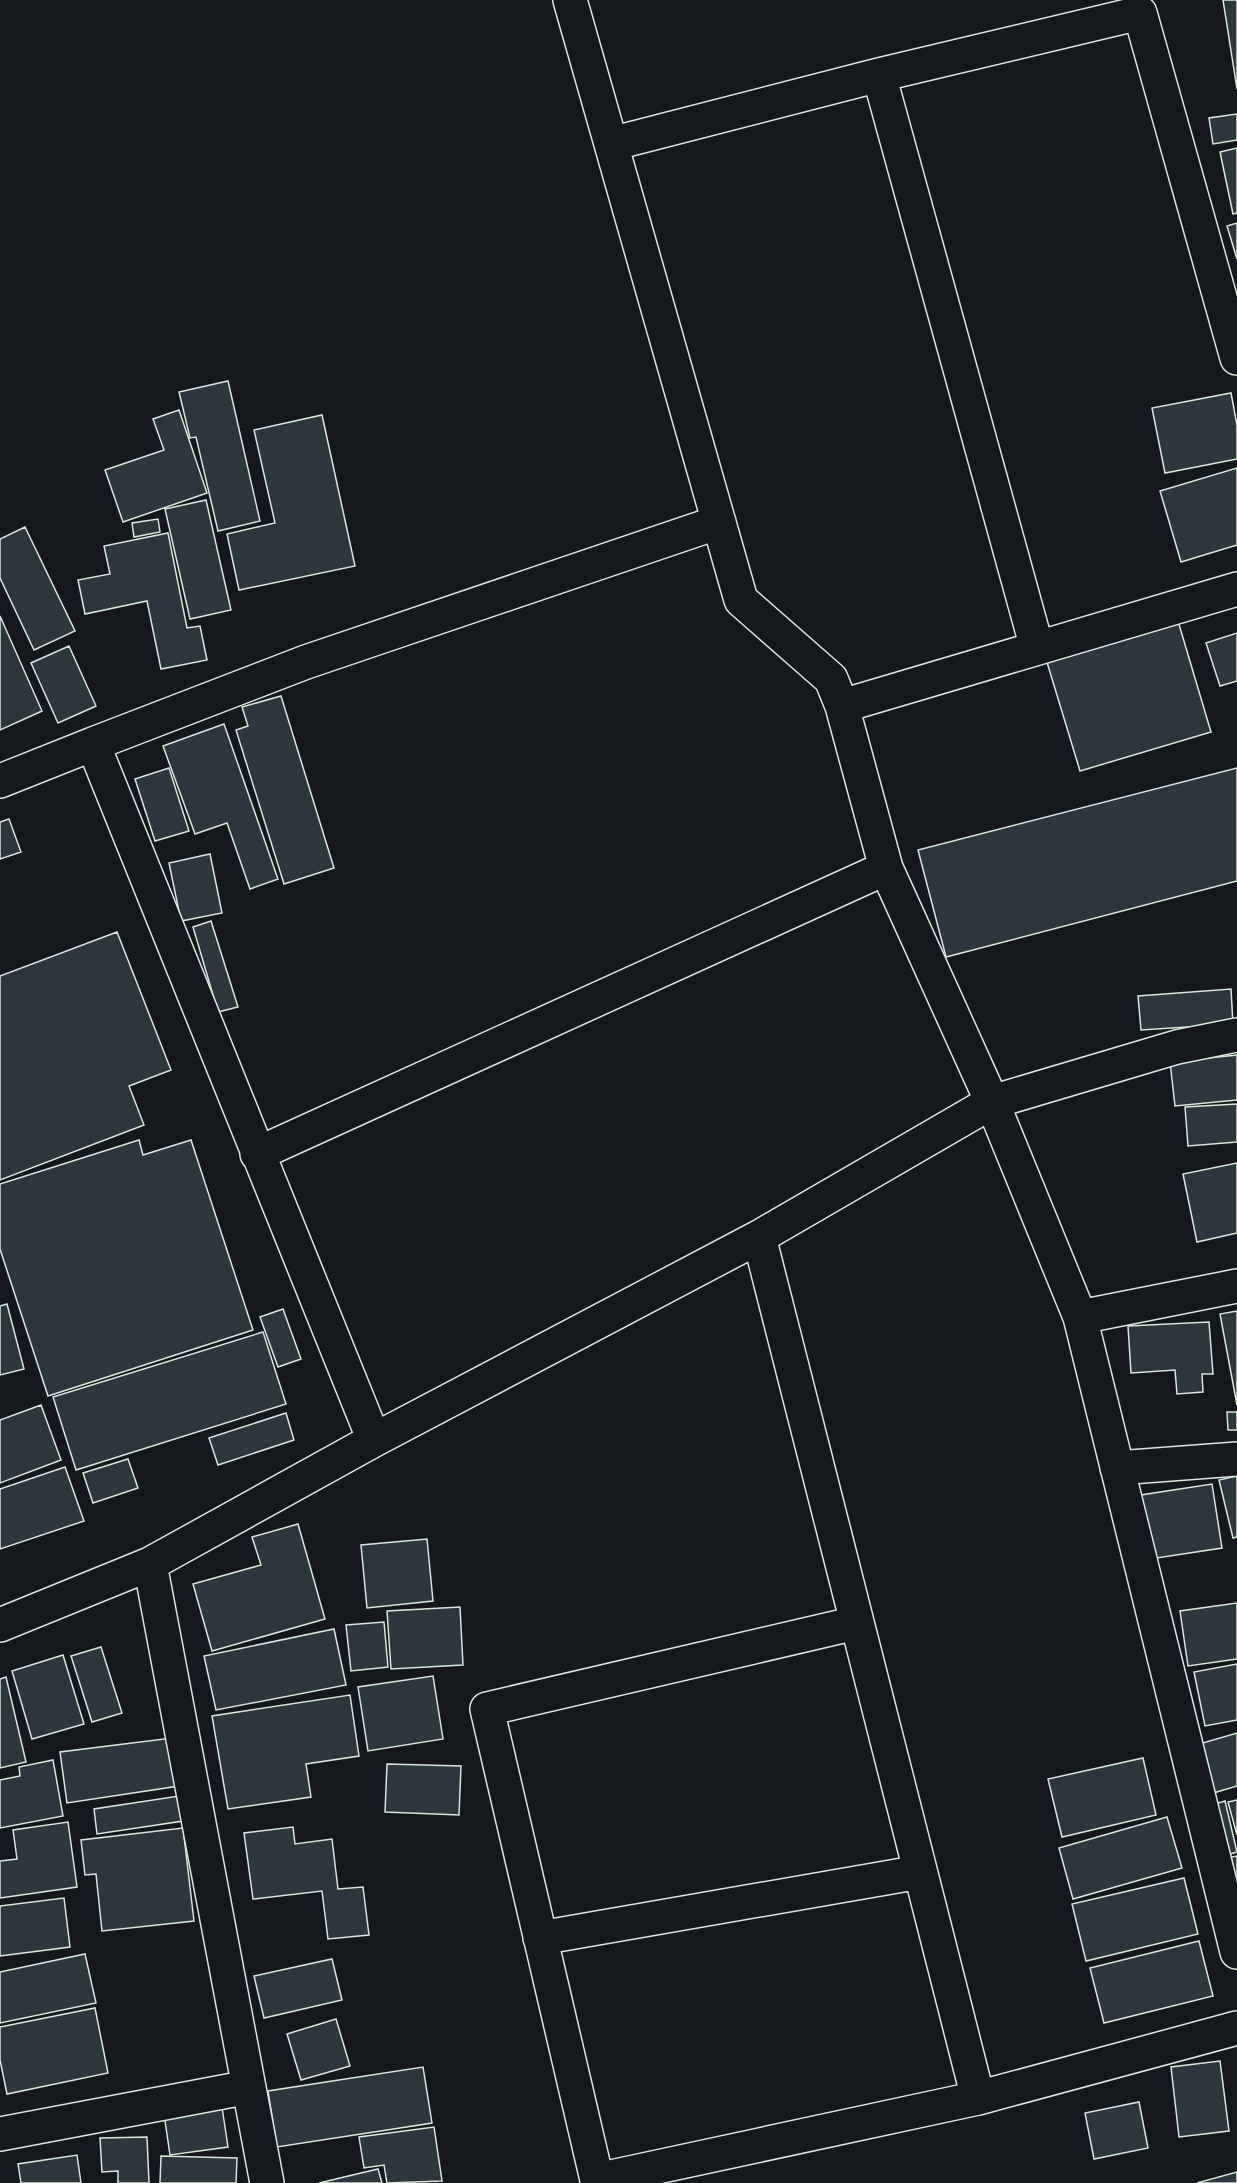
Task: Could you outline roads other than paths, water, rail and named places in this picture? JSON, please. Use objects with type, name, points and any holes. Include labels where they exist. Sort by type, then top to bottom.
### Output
[{"type":"street","points":[[570,0],[741,600],[831,679],[842,706],[886,868],[992,1102],[1080,1317],[1237,1952]]},
{"type":"street","points":[[611,144],[879,75],[1140,13],[1237,358]]},
{"type":"street","points":[[879,75],[1036,648]]},
{"type":"street","points":[[0,781],[306,662],[720,522]]},
{"type":"street","points":[[842,706],[1237,589]]},
{"type":"street","points":[[93,744],[374,1440]]},
{"type":"street","points":[[257,1154],[886,868]]},
{"type":"street","points":[[0,1625],[150,1564],[374,1440],[759,1237],[992,1102],[1177,1047],[1237,1035]]},
{"type":"street","points":[[759,1237],[978,2098]]},
{"type":"street","points":[[1080,1317],[1237,1286]]},
{"type":"street","points":[[1117,1468],[1237,1459]]},
{"type":"street","points":[[150,1564],[267,2183]]},
{"type":"street","points":[[856,1623],[487,1709],[597,2182],[978,2098],[1237,2028]]},
{"type":"street","points":[[540,1938],[920,1872]]},
{"type":"street","points":[[0,2134],[249,2087]]}]
